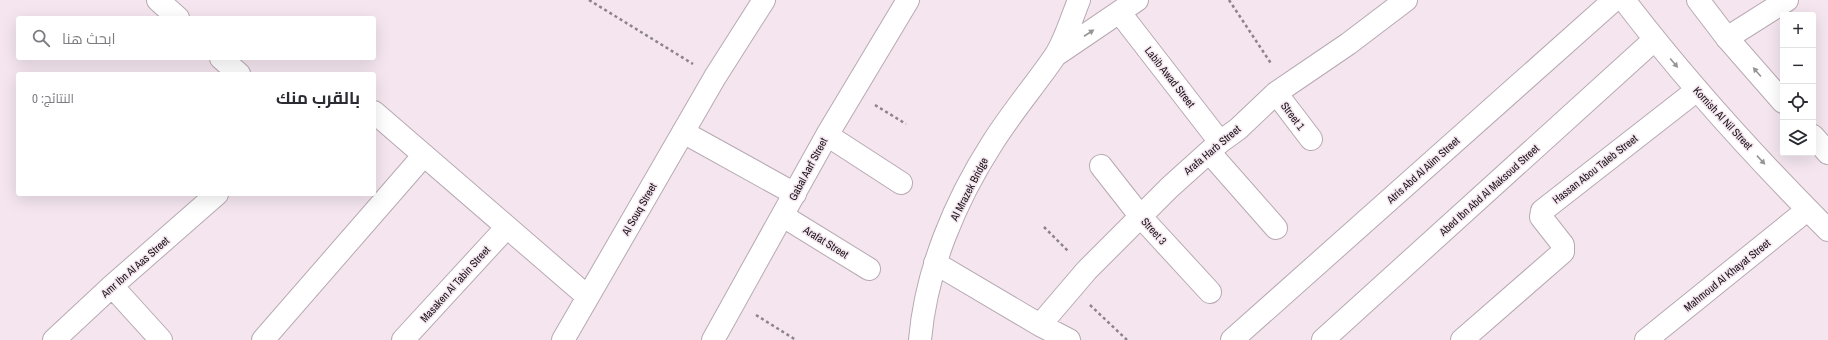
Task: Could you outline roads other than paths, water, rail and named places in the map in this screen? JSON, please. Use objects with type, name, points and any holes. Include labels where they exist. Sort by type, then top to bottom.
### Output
[{"type":"main road","points":[[158,0],[176,16]]},
{"type":"main road","name":"Al Souq Street","points":[[563,340],[715,77],[764,0]]},
{"type":"main road","name":"Gabal Aarf Street","points":[[713,340],[827,135],[908,0]]},
{"type":"main road","points":[[1056,54],[1079,0]]},
{"type":"main road","points":[[1056,54],[1120,13],[1137,0]]},
{"type":"main road","name":"Arafa Harb Street","points":[[1040,325],[1087,270],[1170,187],[1215,147],[1238,129],[1281,90],[1348,44],[1406,0]]},
{"type":"main road","name":"Atris Abd Al Alim Street","points":[[1232,340],[1614,0]]},
{"type":"main road","name":"Kornish Al Nil Street","points":[[1624,0],[1654,40],[1697,90],[1807,210],[1828,230]]},
{"type":"main road","points":[[1698,0],[1727,38],[1780,99]]},
{"type":"main road","points":[[1727,38],[1787,0]]},
{"type":"main road","name":"Labib Awad Street","points":[[1120,13],[1215,147],[1276,228]]},
{"type":"main road","name":"Abed Ibn Abd Al Maksoud Street","points":[[1323,340],[1654,40]]},
{"type":"main road","name":"Al Mrazek Bridge","points":[[920,340],[926,299],[935,263],[953,219],[974,175],[993,142],[1056,54]]},
{"type":"main road","points":[[223,60],[237,72]]},
{"type":"main road","name":"Street 1","points":[[1281,90],[1311,139]]},
{"type":"main road","name":"Hassan Abou Taleb Street","points":[[1462,340],[1563,252],[1563,245],[1541,217],[1542,211],[1697,90]]},
{"type":"main road","points":[[376,114],[506,228],[588,297]]},
{"type":"main road","points":[[683,132],[795,194]]},
{"type":"main road","points":[[827,135],[901,183]]},
{"type":"main road","points":[[263,340],[424,155]]},
{"type":"main road","name":"Street 3","points":[[1101,166],[1141,217],[1210,292]]},
{"type":"main road","name":"Amr Ibn Al Aas Street","points":[[56,339],[112,286],[215,196]]},
{"type":"main road","name":"Mahmoud Al Khayat Street","points":[[1646,340],[1807,210]]},
{"type":"main road","name":"Arafat Street","points":[[783,216],[869,269]]},
{"type":"main road","name":"Masaken Al Tabin Street","points":[[403,340],[506,228]]},
{"type":"main road","points":[[935,263],[1040,325],[1069,340]]},
{"type":"main road","points":[[112,286],[161,340]]}]
